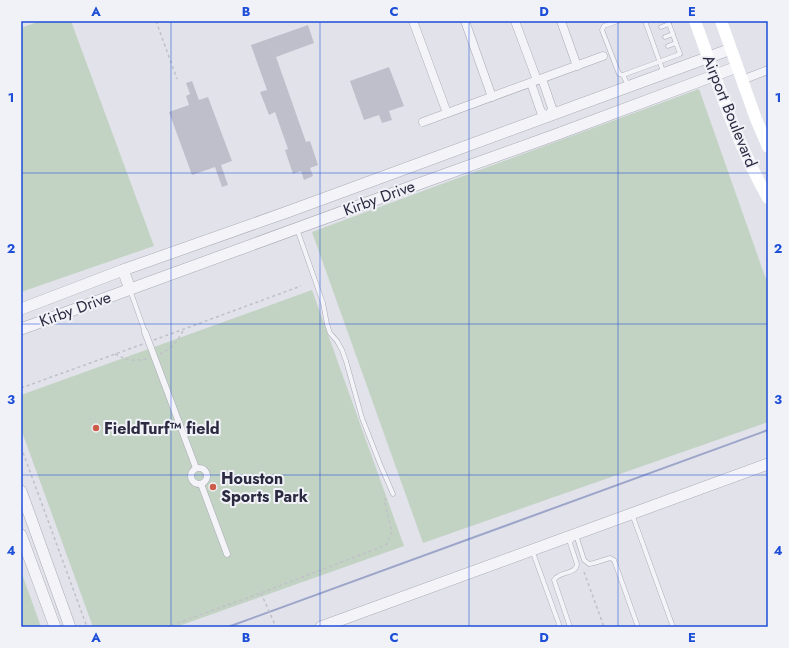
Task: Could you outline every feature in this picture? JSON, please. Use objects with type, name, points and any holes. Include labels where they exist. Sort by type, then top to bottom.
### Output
[{"type":"main road","name":"Airport Boulevard","points":[[695,21],[734,130],[749,163],[768,197]]},
{"type":"main road","name":"Airport Boulevard","points":[[721,21],[756,119],[768,147]]},
{"type":"street","points":[[413,21],[447,113]]},
{"type":"street","points":[[465,21],[492,97]]},
{"type":"street","points":[[515,21],[537,81],[552,108],[549,117],[555,135]]},
{"type":"street","points":[[561,21],[577,66]]},
{"type":"street","name":"Kirby Drive","points":[[21,309],[123,270],[417,165],[731,49]]},
{"type":"street","points":[[422,122],[603,56]]},
{"type":"street","name":"Kirby Drive","points":[[21,329],[555,135],[737,67]]},
{"type":"street","points":[[742,80],[768,70]]},
{"type":"street","points":[[537,81],[541,112],[549,117]]},
{"type":"street","points":[[417,165],[424,182]]},
{"type":"street","points":[[290,211],[297,228]]},
{"type":"street","points":[[123,270],[130,289]]},
{"type":"street","points":[[145,332],[196,468]]},
{"type":"street","points":[[321,627],[532,550],[572,537],[768,464]]},
{"type":"street","points":[[196,468],[192,472],[191,477],[196,484],[201,484]]},
{"type":"street","points":[[196,468],[203,469],[206,473],[206,478],[201,484]]},
{"type":"street","points":[[201,484],[227,554]]},
{"type":"street","points":[[26,491],[37,535],[70,627]]},
{"type":"street","points":[[37,535],[22,538],[55,627]]},
{"type":"lane","points":[[618,21],[604,26],[602,30],[619,74],[623,75],[629,87]]},
{"type":"lane","points":[[647,22],[664,74]]},
{"type":"lane","points":[[623,75],[680,54],[669,22],[661,27]]},
{"type":"lane","points":[[649,31],[654,29]]},
{"type":"lane","points":[[665,37],[673,34]]},
{"type":"lane","points":[[652,41],[657,39]]},
{"type":"lane","points":[[668,46],[676,43]]},
{"type":"lane","points":[[655,50],[660,48]]},
{"type":"lane","points":[[297,228],[323,303],[330,333],[342,350],[362,418],[393,494]]},
{"type":"lane","points":[[130,289],[145,332]]},
{"type":"lane","points":[[632,514],[672,627]]},
{"type":"lane","points":[[570,627],[554,580],[556,576],[572,571],[577,567],[570,543],[572,537],[576,538],[584,560],[589,564],[610,558],[614,560],[638,627]]},
{"type":"lane","points":[[532,550],[560,627]]},
{"type":"path","points":[[156,21],[177,79]]},
{"type":"path","points":[[21,388],[301,286]]},
{"type":"path","points":[[21,447],[87,627]]},
{"type":"path","points":[[26,491],[36,490]]},
{"type":"path","points":[[166,627],[261,593],[386,545],[392,532],[384,500],[393,494]]},
{"type":"path","points":[[584,572],[604,627]]},
{"type":"path","points":[[261,593],[276,627]]},
{"type":"green space","points":[[40,21],[71,21],[154,246],[21,292],[21,28]]},
{"type":"green space","points":[[699,89],[768,285],[768,422],[423,543],[312,232]]},
{"type":"green space","name":"Houston Sports Park","points":[[312,290],[404,546],[176,627],[93,627],[21,429],[21,395]]},
{"type":"green space","points":[[21,571],[41,627],[21,627]]},
{"type":"building","points":[[308,25],[314,43],[276,57],[306,142],[310,141],[318,165],[310,168],[313,176],[304,180],[301,171],[293,174],[285,150],[288,149],[275,112],[269,115],[260,92],[267,90],[251,45]]},
{"type":"building","points":[[389,67],[404,106],[389,111],[392,120],[382,123],[379,115],[364,120],[350,81]]},
{"type":"building","points":[[192,81],[199,100],[208,97],[232,161],[221,165],[228,185],[222,187],[215,167],[192,175],[169,112],[189,105],[186,96],[190,94],[186,83]]},
{"type":"waterway","points":[[228,627],[768,430]]},
{"type":"place","name":"FieldTurf™ field","points":[[96,428]]},
{"type":"place","name":"Houston Sports Park","points":[[213,487]]}]
